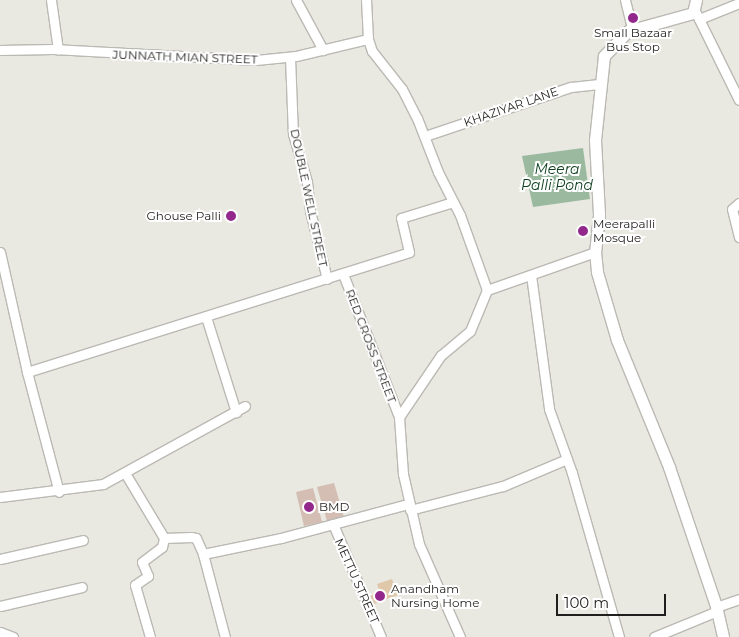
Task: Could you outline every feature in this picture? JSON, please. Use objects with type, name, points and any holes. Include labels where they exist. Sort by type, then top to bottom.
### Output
[{"type":"street","points":[[51,0],[58,50]]},
{"type":"street","points":[[296,0],[322,50]]},
{"type":"street","points":[[366,0],[368,39],[376,58],[405,95],[425,136],[487,290],[470,331],[441,355],[399,417],[399,444],[409,507],[429,571],[460,637]]},
{"type":"street","points":[[625,0],[632,29]]},
{"type":"street","points":[[723,637],[717,609],[669,467],[617,340],[597,272],[595,252],[599,215],[595,152],[599,84],[604,56],[632,29],[697,10],[739,4]]},
{"type":"street","points":[[697,10],[739,100]]},
{"type":"street","name":"JUNNATH MIAN STREET","points":[[0,50],[58,50],[247,60],[290,57],[368,39]]},
{"type":"street","name":"DOUBLE WELL STREET","points":[[290,57],[294,134],[307,182],[310,211],[327,279]]},
{"type":"street","name":"KHAZIYAR LANE","points":[[425,136],[571,87],[599,84]]},
{"type":"street","points":[[27,372],[410,252],[401,218],[453,202]]},
{"type":"street","points":[[739,203],[732,208],[739,237]]},
{"type":"street","points":[[0,252],[1,265],[27,372],[60,492]]},
{"type":"street","points":[[487,290],[595,252]]},
{"type":"street","name":"RED CROSS STREET","points":[[343,274],[399,417]]},
{"type":"street","points":[[531,275],[545,390],[619,637]]},
{"type":"street","points":[[206,317],[236,412]]},
{"type":"street","points":[[0,497],[60,492],[103,484],[125,474],[245,406]]},
{"type":"street","points":[[203,554],[503,486],[567,460]]},
{"type":"street","points":[[125,474],[164,538],[162,547],[142,562],[148,576],[135,586],[150,637]]},
{"type":"street","name":"METTU STREET","points":[[333,524],[381,637]]},
{"type":"street","points":[[164,538],[196,538],[203,554],[225,637]]},
{"type":"street","points":[[0,559],[83,540]]},
{"type":"street","points":[[0,606],[82,587]]},
{"type":"street","points":[[654,637],[738,600]]},
{"type":"street","points":[[0,632],[12,637]]},
{"type":"shaded area","points":[[334,483],[344,517],[327,521],[317,487]]},
{"type":"shaded area","name":"BMD","points":[[313,488],[322,522],[304,526],[296,492]]},
{"type":"water","name":"Meera Palli Pond","points":[[583,148],[590,199],[533,207],[522,156]]},
{"type":"building","points":[[392,579],[398,595],[374,604],[370,596],[380,592],[377,584]]},
{"type":"place","name":"Small Bazaar Bus Stop","points":[[633,18]]},
{"type":"place","name":"Ghouse Palli","points":[[231,216]]},
{"type":"place","name":"Meerapalli Mosque","points":[[583,231]]},
{"type":"place","name":"BMD","points":[[309,507]]},
{"type":"place","name":"Anandham Nursing Home","points":[[380,596]]}]
